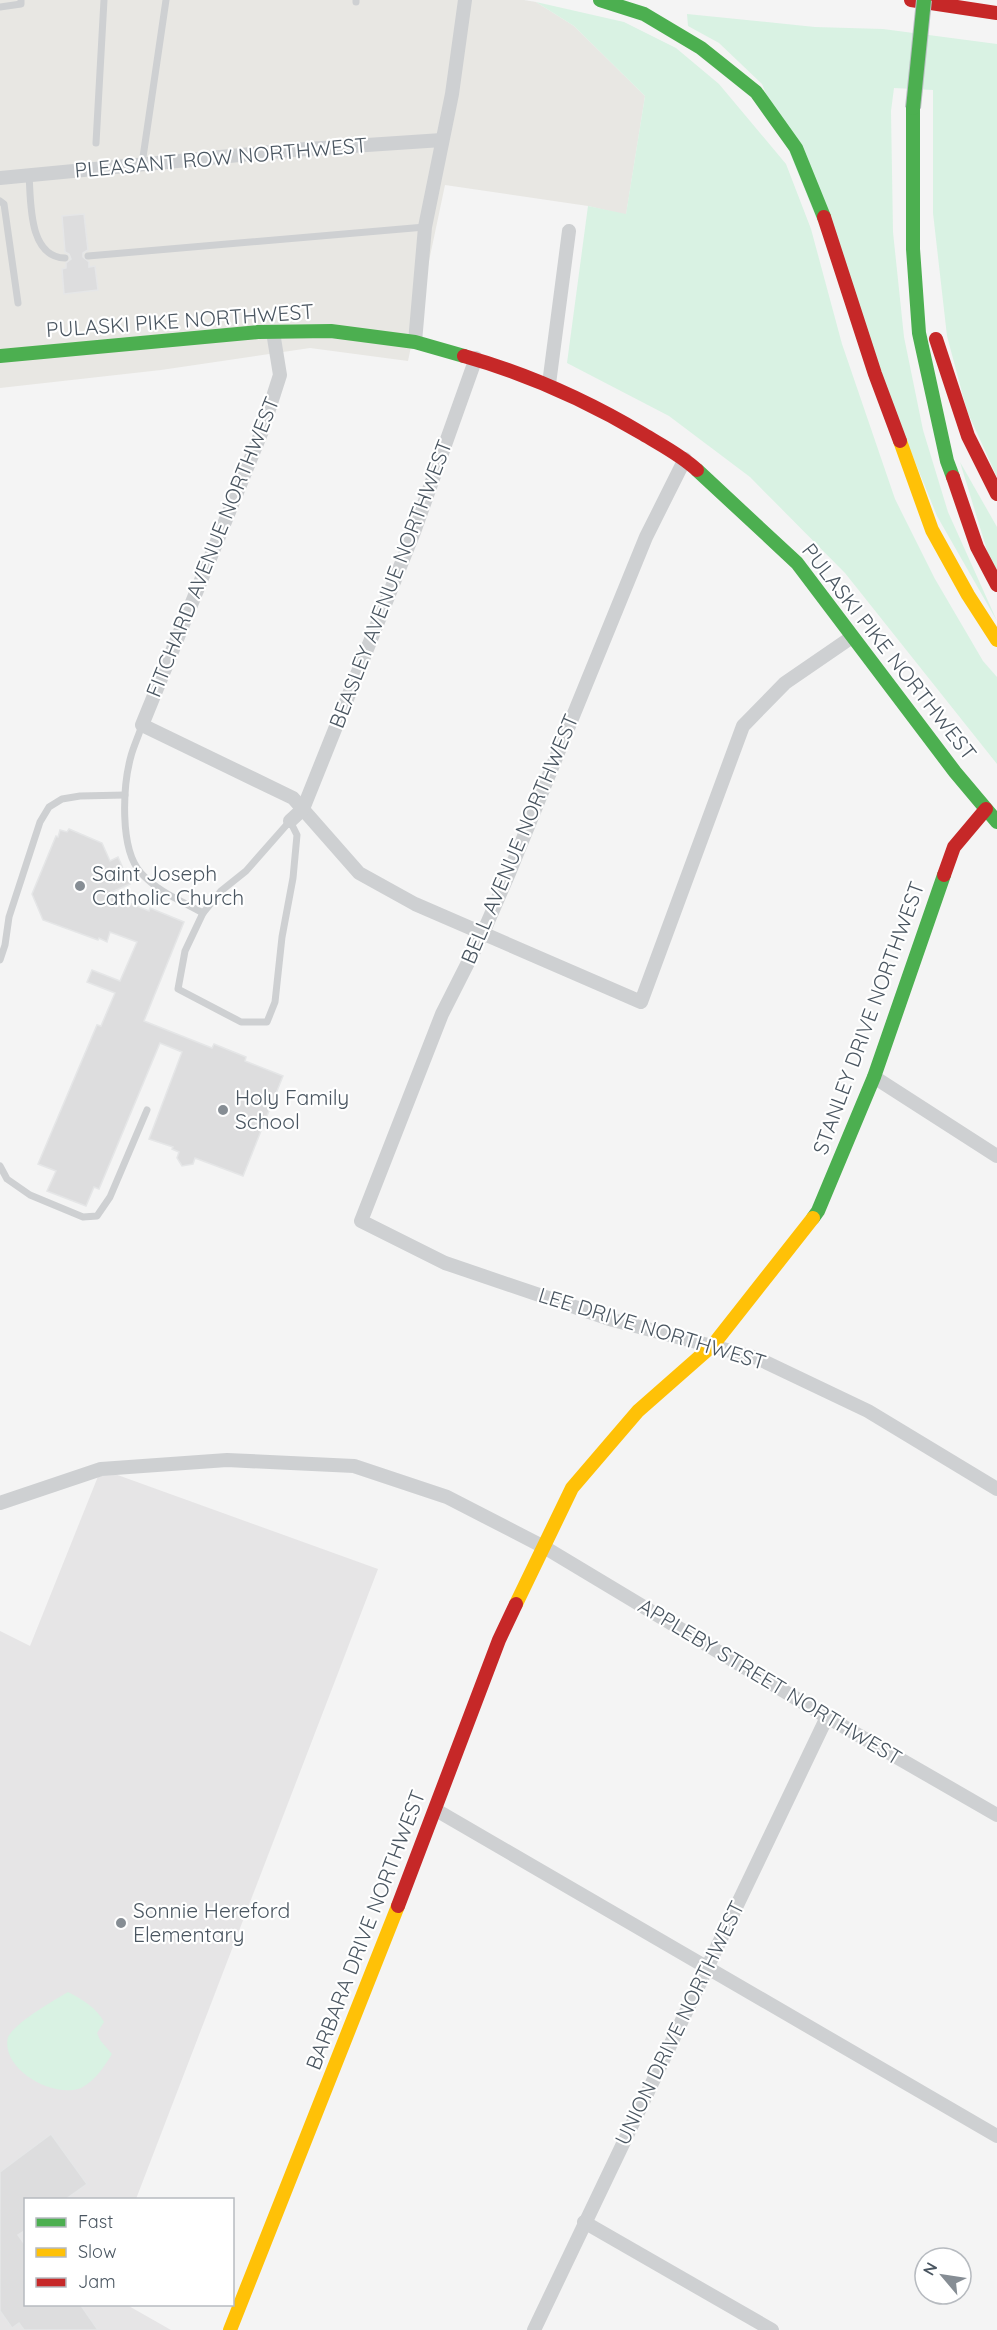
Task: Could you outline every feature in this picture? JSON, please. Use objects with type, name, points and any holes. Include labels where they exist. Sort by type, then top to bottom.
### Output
[{"type":"main road","points":[[600,0],[644,14],[701,48],[756,92],[796,148],[822,210],[875,374],[932,530],[997,640]]},
{"type":"main road","points":[[911,0],[997,13]]},
{"type":"main road","points":[[924,0],[913,108],[913,249],[920,333],[947,461],[977,547],[997,585]]},
{"type":"main road","points":[[913,249],[938,348],[968,436],[997,494]]},
{"type":"main road","name":"PULASKI PIKE NORTHWEST","points":[[0,356],[273,332],[331,331],[414,342],[476,358],[549,384],[615,417],[685,459],[797,563],[955,772],[997,822]]},
{"type":"main road","name":"STANLEY DRIVE NORTHWEST","points":[[544,1547],[572,1488],[638,1411],[713,1345],[818,1211],[874,1077],[954,847],[986,809]]},
{"type":"main road","name":"BARBARA DRIVE NORTHWEST","points":[[230,2330],[436,1810],[498,1640],[544,1547]]},
{"type":"street","points":[[414,342],[425,227],[452,94],[465,0]]},
{"type":"street","name":"PLEASANT ROW NORTHWEST","points":[[0,178],[442,140]]},
{"type":"street","points":[[549,384],[569,231]]},
{"type":"street","name":"FITCHARD AVENUE NORTHWEST","points":[[142,725],[262,430],[280,375],[273,332]]},
{"type":"street","name":"BEASLEY AVENUE NORTHWEST","points":[[303,809],[414,532],[476,358]]},
{"type":"street","name":"BELL AVENUE NORTHWEST","points":[[361,1221],[442,1014],[483,933],[646,537],[685,459]]},
{"type":"street","points":[[142,725],[293,798],[359,873],[416,904],[641,1002],[742,726],[785,683],[852,637]]},
{"type":"street","points":[[290,821],[303,809]]},
{"type":"street","points":[[874,1077],[997,1156]]},
{"type":"street","name":"LEE DRIVE NORTHWEST","points":[[361,1221],[445,1263],[613,1320],[757,1358],[868,1411],[997,1489]]},
{"type":"street","name":"APPLEBY STREET NORTHWEST","points":[[0,1503],[101,1469],[227,1460],[354,1466],[447,1497],[544,1547],[827,1717],[997,1815]]},
{"type":"street","name":"UNION DRIVE NORTHWEST","points":[[534,2330],[827,1717]]},
{"type":"street","points":[[436,1810],[997,2136]]},
{"type":"street","points":[[584,2223],[772,2330]]},
{"type":"lane","points":[[0,6],[21,4],[21,0]]},
{"type":"lane","points":[[96,143],[104,0]]},
{"type":"lane","points":[[142,164],[165,0]]},
{"type":"lane","points":[[29,176],[34,231],[38,240],[51,253],[65,258]]},
{"type":"lane","points":[[0,201],[4,204],[18,303]]},
{"type":"lane","points":[[88,256],[425,227]]},
{"type":"lane","points":[[142,725],[131,758],[125,795],[130,851],[139,871],[157,888],[203,913]]},
{"type":"lane","points":[[0,960],[13,906],[40,822],[49,807],[62,799],[125,795]]},
{"type":"lane","points":[[290,821],[297,835],[293,878],[282,937],[275,1002],[267,1022],[241,1022],[178,989],[185,951],[203,913],[221,891],[246,870],[290,821]]},
{"type":"lane","points":[[0,1166],[7,1179],[30,1195],[83,1217],[97,1215],[110,1197],[147,1110]]},
{"type":"shaded area","points":[[0,0],[524,0],[536,2],[574,26],[645,96],[626,215],[588,206],[445,185],[408,361],[310,348],[161,370],[0,388]]},
{"type":"shaded area","name":"Sonnie Hereford Elementary","points":[[101,1469],[378,1569],[136,2198],[24,2198],[24,2306],[129,2306],[171,2330],[0,2330],[0,1631],[30,1646]]},
{"type":"green space","points":[[536,2],[624,22],[676,48],[719,84],[786,164],[811,229],[842,344],[895,499],[935,579],[983,661],[997,677],[997,764],[845,573],[750,477],[669,416],[567,363],[588,206],[626,214],[645,96],[574,26]]},
{"type":"green space","points":[[687,14],[815,27],[883,29],[997,44],[997,477],[967,411],[947,336],[933,213],[933,90],[894,88],[891,111],[893,232],[904,337],[923,430],[948,512],[997,621],[937,516],[762,84],[719,43],[688,26]]},
{"type":"green space","points":[[960,462],[997,527],[997,583]]},
{"type":"green space","points":[[68,1992],[89,2004],[101,2017],[104,2022],[97,2033],[112,2054],[91,2082],[81,2088],[69,2090],[43,2085],[31,2079],[12,2060],[8,2049],[8,2037],[19,2025],[35,2012]]},
{"type":"building","points":[[84,214],[88,250],[83,253],[83,257],[89,262],[89,267],[95,266],[98,290],[64,294],[62,269],[66,268],[66,263],[71,259],[65,252],[62,216]]},
{"type":"building","points":[[69,829],[102,843],[110,861],[118,857],[130,884],[107,894],[184,922],[144,1021],[212,1048],[214,1044],[246,1057],[245,1061],[283,1076],[243,1176],[195,1158],[193,1164],[182,1166],[177,1158],[179,1152],[172,1149],[173,1147],[149,1139],[182,1052],[160,1043],[99,1189],[94,1187],[86,1206],[47,1191],[56,1171],[38,1164],[97,1025],[101,1026],[115,993],[87,982],[92,970],[120,981],[137,942],[110,932],[107,942],[99,938],[98,940],[43,920],[32,894],[56,836],[58,837],[60,830],[67,832]]},
{"type":"building","points":[[51,2134],[87,2184],[67,2198],[24,2198],[24,2231],[18,2235],[24,2243],[24,2306],[81,2306],[98,2330],[24,2330],[19,2323],[12,2328],[0,2311],[0,2172]]},
{"type":"traffic: fast","points":[[600,0],[644,14],[701,48],[756,92],[796,148],[824,217]]},
{"type":"traffic: fast","points":[[913,108],[924,0]]},
{"type":"traffic: fast","points":[[913,108],[913,249],[919,333],[947,461],[953,477]]},
{"type":"traffic: fast","points":[[0,356],[258,332],[331,331],[415,342],[464,356]]},
{"type":"traffic: fast","points":[[697,470],[797,563],[955,772],[997,822]]},
{"type":"traffic: fast","points":[[813,1218],[818,1211],[874,1077],[944,875]]},
{"type":"traffic: slow","points":[[900,441],[932,530],[968,595],[997,640]]},
{"type":"traffic: slow","points":[[516,1604],[572,1488],[638,1411],[713,1345],[813,1218]]},
{"type":"traffic: slow","points":[[230,2330],[398,1906]]},
{"type":"traffic: jam","points":[[911,0],[997,13]]},
{"type":"traffic: jam","points":[[824,217],[875,374],[900,441]]},
{"type":"traffic: jam","points":[[936,339],[968,436],[997,494]]},
{"type":"traffic: jam","points":[[464,356],[511,371],[578,399],[664,446],[697,470]]},
{"type":"traffic: jam","points":[[953,477],[977,547],[997,585]]},
{"type":"traffic: jam","points":[[944,875],[954,847],[986,809]]},
{"type":"traffic: jam","points":[[398,1906],[499,1640],[516,1604]]},
{"type":"place","name":"Saint Joseph Catholic Church","points":[[80,886]]},
{"type":"place","name":"Holy Family School","points":[[223,1110]]},
{"type":"place","name":"Sonnie Hereford Elementary","points":[[121,1923]]}]
